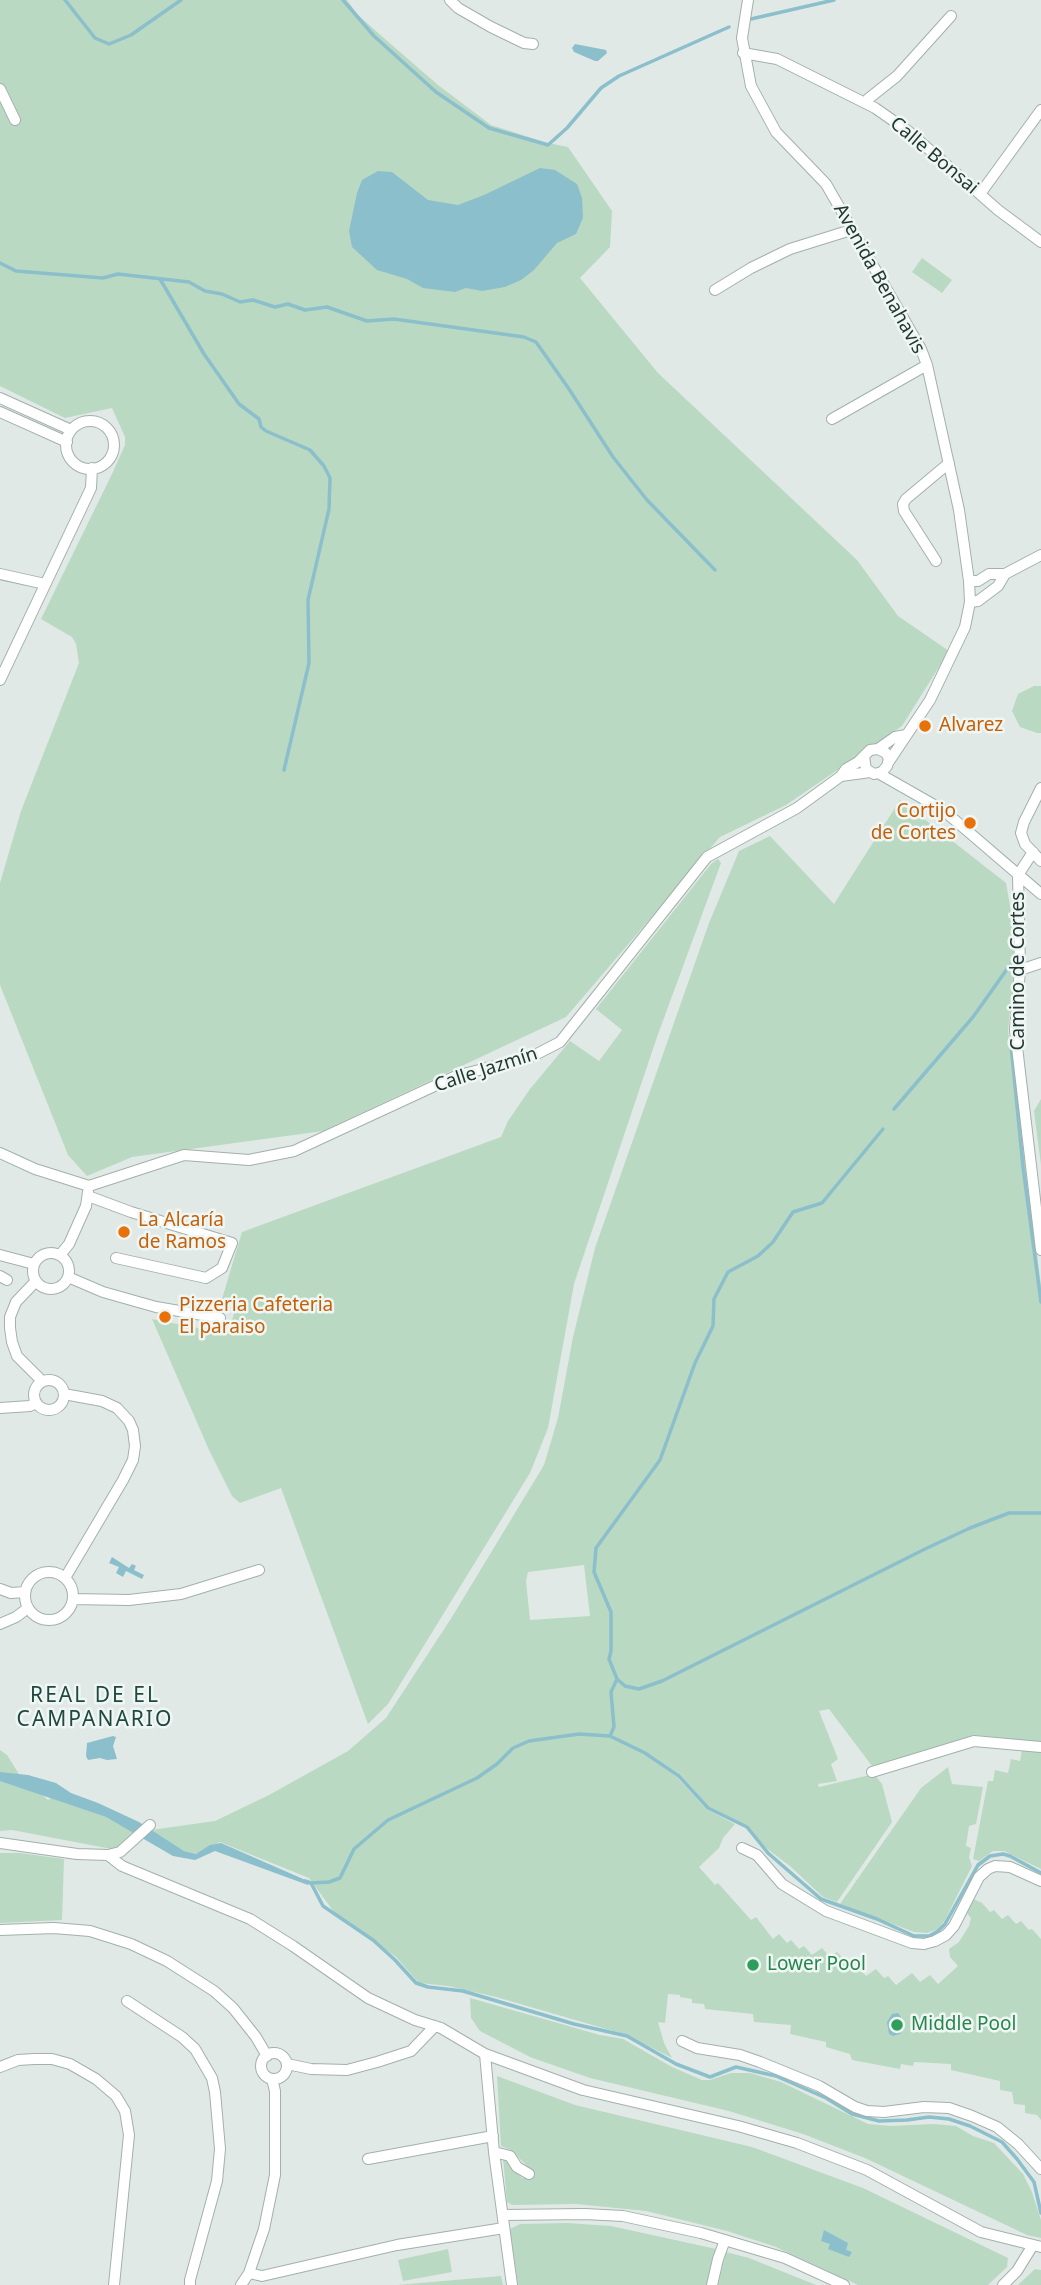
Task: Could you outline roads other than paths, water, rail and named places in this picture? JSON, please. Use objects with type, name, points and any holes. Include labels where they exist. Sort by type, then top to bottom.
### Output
[{"type":"street","points":[[450,0],[458,8],[491,27],[524,43],[533,44]]},
{"type":"street","name":"Avenida Benahavis","points":[[747,3],[743,24],[743,53],[751,86],[761,109],[776,132],[826,184],[921,349],[949,463],[967,559],[970,602],[965,627],[955,653],[930,700],[888,763]]},
{"type":"street","points":[[866,103],[897,76],[951,16]]},
{"type":"street","name":"Calle Bonsai","points":[[743,53],[776,59],[866,103],[908,131],[980,194],[1041,242]]},
{"type":"street","points":[[0,89],[15,120]]},
{"type":"street","points":[[980,194],[1041,110]]},
{"type":"street","points":[[715,290],[790,249],[851,230]]},
{"type":"street","points":[[832,419],[927,365]]},
{"type":"street","points":[[0,398],[71,430]]},
{"type":"street","points":[[0,412],[66,442]]},
{"type":"street","points":[[93,421],[100,423],[111,434],[114,449],[106,463],[92,468],[77,465],[72,460],[66,442],[71,430],[77,425],[93,421]]},
{"type":"street","points":[[936,561],[904,511],[903,504],[949,463]]},
{"type":"street","points":[[0,680],[91,488],[92,468]]},
{"type":"street","points":[[969,581],[978,581],[989,574],[1005,574],[1041,555]]},
{"type":"street","points":[[0,574],[45,583]]},
{"type":"street","points":[[970,602],[978,601],[998,586],[1005,574]]},
{"type":"street","points":[[0,662],[12,654]]},
{"type":"street","name":"Avenida Benahavis","points":[[878,749],[895,737],[906,735]]},
{"type":"street","points":[[905,787],[888,763],[886,753],[878,749],[870,750],[864,757],[864,765],[943,810],[1041,894]]},
{"type":"street","name":"Calle Jazmín","points":[[88,1191],[184,1155],[249,1160],[294,1152],[456,1076],[533,1056],[560,1042],[707,857],[797,808],[864,757]]},
{"type":"street","points":[[874,773],[886,769],[888,763]]},
{"type":"street","name":"Calle Jazmín","points":[[841,776],[874,773]]},
{"type":"street","points":[[1041,788],[1022,827],[1022,839],[1030,857],[1041,861]]},
{"type":"street","name":"Camino de Cortes","points":[[1030,857],[1018,875],[1020,970],[1015,1030],[1041,1250]]},
{"type":"street","points":[[1020,970],[1041,963]]},
{"type":"street","points":[[0,1153],[131,1212],[232,1243],[222,1268],[206,1278],[116,1258]]},
{"type":"street","points":[[60,1255],[69,1244],[86,1206],[88,1191]]},
{"type":"street","points":[[45,1253],[60,1255],[68,1265],[68,1278],[65,1283],[53,1289],[41,1286],[33,1273],[34,1264],[45,1253]]},
{"type":"street","points":[[0,1255],[34,1264]]},
{"type":"street","points":[[68,1278],[103,1292],[156,1307],[220,1318]]},
{"type":"street","points":[[36,1281],[16,1302],[10,1317],[10,1328],[17,1356],[42,1381]]},
{"type":"street","points":[[64,1394],[61,1404],[45,1409],[36,1403],[34,1392],[42,1381],[48,1380],[56,1382],[64,1394],[102,1401],[117,1408],[129,1421],[135,1446],[133,1460],[123,1480],[65,1578]]},
{"type":"street","points":[[0,1408],[30,1406],[36,1403]]},
{"type":"street","points":[[73,1599],[129,1600],[181,1594],[260,1570]]},
{"type":"street","points":[[44,1573],[55,1573],[65,1578],[71,1587],[73,1599],[69,1610],[54,1620],[36,1617],[28,1608],[25,1592],[34,1578],[44,1573]]},
{"type":"street","points":[[0,1590],[11,1593],[25,1592]]},
{"type":"street","points":[[0,1624],[28,1608]]},
{"type":"street","points":[[872,1772],[974,1741],[1041,1747]]},
{"type":"street","points":[[0,1843],[77,1854],[108,1855],[120,1852],[150,1825]]},
{"type":"street","points":[[742,1848],[757,1855],[782,1884],[826,1911],[923,1944],[946,1935],[954,1926],[979,1877],[988,1869],[995,1866],[1010,1867],[1041,1881]]},
{"type":"street","points":[[108,1855],[122,1866],[250,1919],[368,1998],[415,2020],[435,2026],[485,2054],[583,2090],[797,2143],[867,2170],[981,2232],[1037,2246],[1003,2285]]},
{"type":"street","points":[[0,1930],[54,1928],[90,1931],[131,1944],[167,1961],[214,1991],[256,2036],[267,2056]]},
{"type":"street","points":[[127,2001],[182,2036],[195,2049],[212,2078],[219,2149],[217,2181],[190,2285]]},
{"type":"street","points":[[241,2285],[264,2229],[275,2175],[275,2091],[272,2079],[262,2071],[262,2063],[267,2056],[279,2054],[286,2064],[311,2069],[347,2070],[411,2051],[435,2026]]},
{"type":"street","points":[[682,2041],[697,2048],[740,2054],[819,2086],[867,2111],[884,2112],[924,2107],[949,2108],[961,2112],[997,2127],[1018,2144],[1041,2169]]},
{"type":"street","points":[[485,2054],[494,2151],[512,2285]]},
{"type":"street","points":[[0,2067],[18,2060],[34,2059],[52,2059],[70,2064],[116,2095],[125,2111],[129,2135],[114,2285]]},
{"type":"street","points":[[272,2079],[283,2075],[286,2064]]},
{"type":"street","points":[[368,2159],[493,2136]]},
{"type":"street","points":[[494,2151],[510,2156],[517,2167],[529,2174]]},
{"type":"street","points":[[503,2215],[623,2216],[725,2240],[785,2258],[844,2285]]},
{"type":"street","points":[[248,2273],[262,2276],[397,2245],[504,2228]]},
{"type":"street","points":[[712,2285],[725,2240]]},
{"type":"water","points":[[575,44],[606,50],[607,53],[595,61],[574,52],[572,48]]},
{"type":"water","points":[[540,168],[555,170],[577,184],[582,198],[583,218],[576,234],[557,243],[534,270],[505,287],[482,291],[466,288],[455,292],[423,288],[407,279],[377,270],[352,247],[349,231],[357,193],[362,180],[378,171],[392,172],[428,200],[458,205]]},
{"type":"water","points":[[112,1557],[129,1568],[132,1564],[136,1566],[134,1570],[144,1575],[142,1579],[126,1571],[123,1577],[116,1573],[119,1567],[109,1563]]},
{"type":"water","points":[[116,1737],[113,1746],[117,1759],[88,1760],[87,1743]]},
{"type":"water","points":[[0,1772],[28,1775],[56,1783],[71,1793],[139,1822],[184,1851],[196,1854],[210,1845],[221,1843],[310,1882],[308,1885],[215,1851],[195,1860],[173,1856],[106,1817],[0,1781]]},
{"type":"water","points":[[898,2013],[901,2017],[901,2032],[893,2036],[889,2034],[887,2022],[892,2014]]},
{"type":"water","points":[[824,2230],[848,2243],[846,2250],[852,2252],[849,2257],[828,2249],[830,2244],[821,2241]]},
{"type":"waterway","points":[[65,0],[95,38],[109,44],[131,35],[181,0]]},
{"type":"waterway","points":[[343,0],[374,36],[436,92],[489,128],[548,145],[567,128],[601,88],[619,76],[729,27]]},
{"type":"waterway","points":[[751,19],[834,0]]},
{"type":"waterway","points":[[0,263],[16,271],[103,278],[118,274],[189,282],[205,291],[222,294],[240,302],[253,300],[275,307],[288,304],[305,310],[327,307],[367,321],[394,319],[524,337],[536,342],[613,457],[647,500],[715,570]]},
{"type":"waterway","points":[[160,279],[204,354],[239,404],[259,419],[261,427],[266,431],[310,450],[330,478],[329,509],[308,600],[309,663],[284,770]]},
{"type":"waterway","points":[[894,1109],[973,1017],[1010,965]]},
{"type":"waterway","points":[[1011,1045],[1023,1167],[1041,1302]]},
{"type":"waterway","points":[[610,1736],[614,1727],[611,1692],[617,1679],[609,1659],[611,1612],[594,1572],[596,1548],[660,1460],[695,1363],[713,1326],[714,1299],[728,1272],[758,1256],[773,1242],[793,1212],[822,1203],[883,1129]]},
{"type":"waterway","points":[[617,1679],[625,1686],[639,1689],[662,1681],[970,1528],[1009,1513],[1041,1513]]},
{"type":"waterway","points":[[305,1881],[329,1882],[340,1878],[354,1849],[388,1820],[477,1778],[513,1748],[529,1741],[579,1734],[610,1736],[645,1753],[679,1776],[708,1808],[747,1827],[768,1853],[821,1899],[877,1919],[914,1936],[929,1936],[945,1924],[978,1865],[990,1856],[1010,1856],[1041,1873]]},
{"type":"waterway","points":[[311,1883],[323,1906],[373,1940],[416,1983],[463,1991],[574,2024],[627,2036],[676,2064],[710,2077],[736,2067],[776,2076],[826,2098],[852,2114],[879,2121],[929,2117],[949,2119],[970,2126],[1002,2142],[1017,2159],[1034,2182],[1041,2213]]},
{"type":"place","name":"Alvarez","points":[[925,726]]},
{"type":"place","name":"Cortijo de Cortes","points":[[970,823]]},
{"type":"place","name":"La Alcaría de Ramos","points":[[124,1232]]},
{"type":"place","name":"Pizzeria Cafeteria El paraiso","points":[[165,1317]]},
{"type":"place","name":"Lower Pool","points":[[753,1965]]},
{"type":"place","name":"Middle Pool","points":[[897,2025]]},
{"type":"district","name":"REAL DE EL CAMPANARIO","points":[[95,1708]]}]
